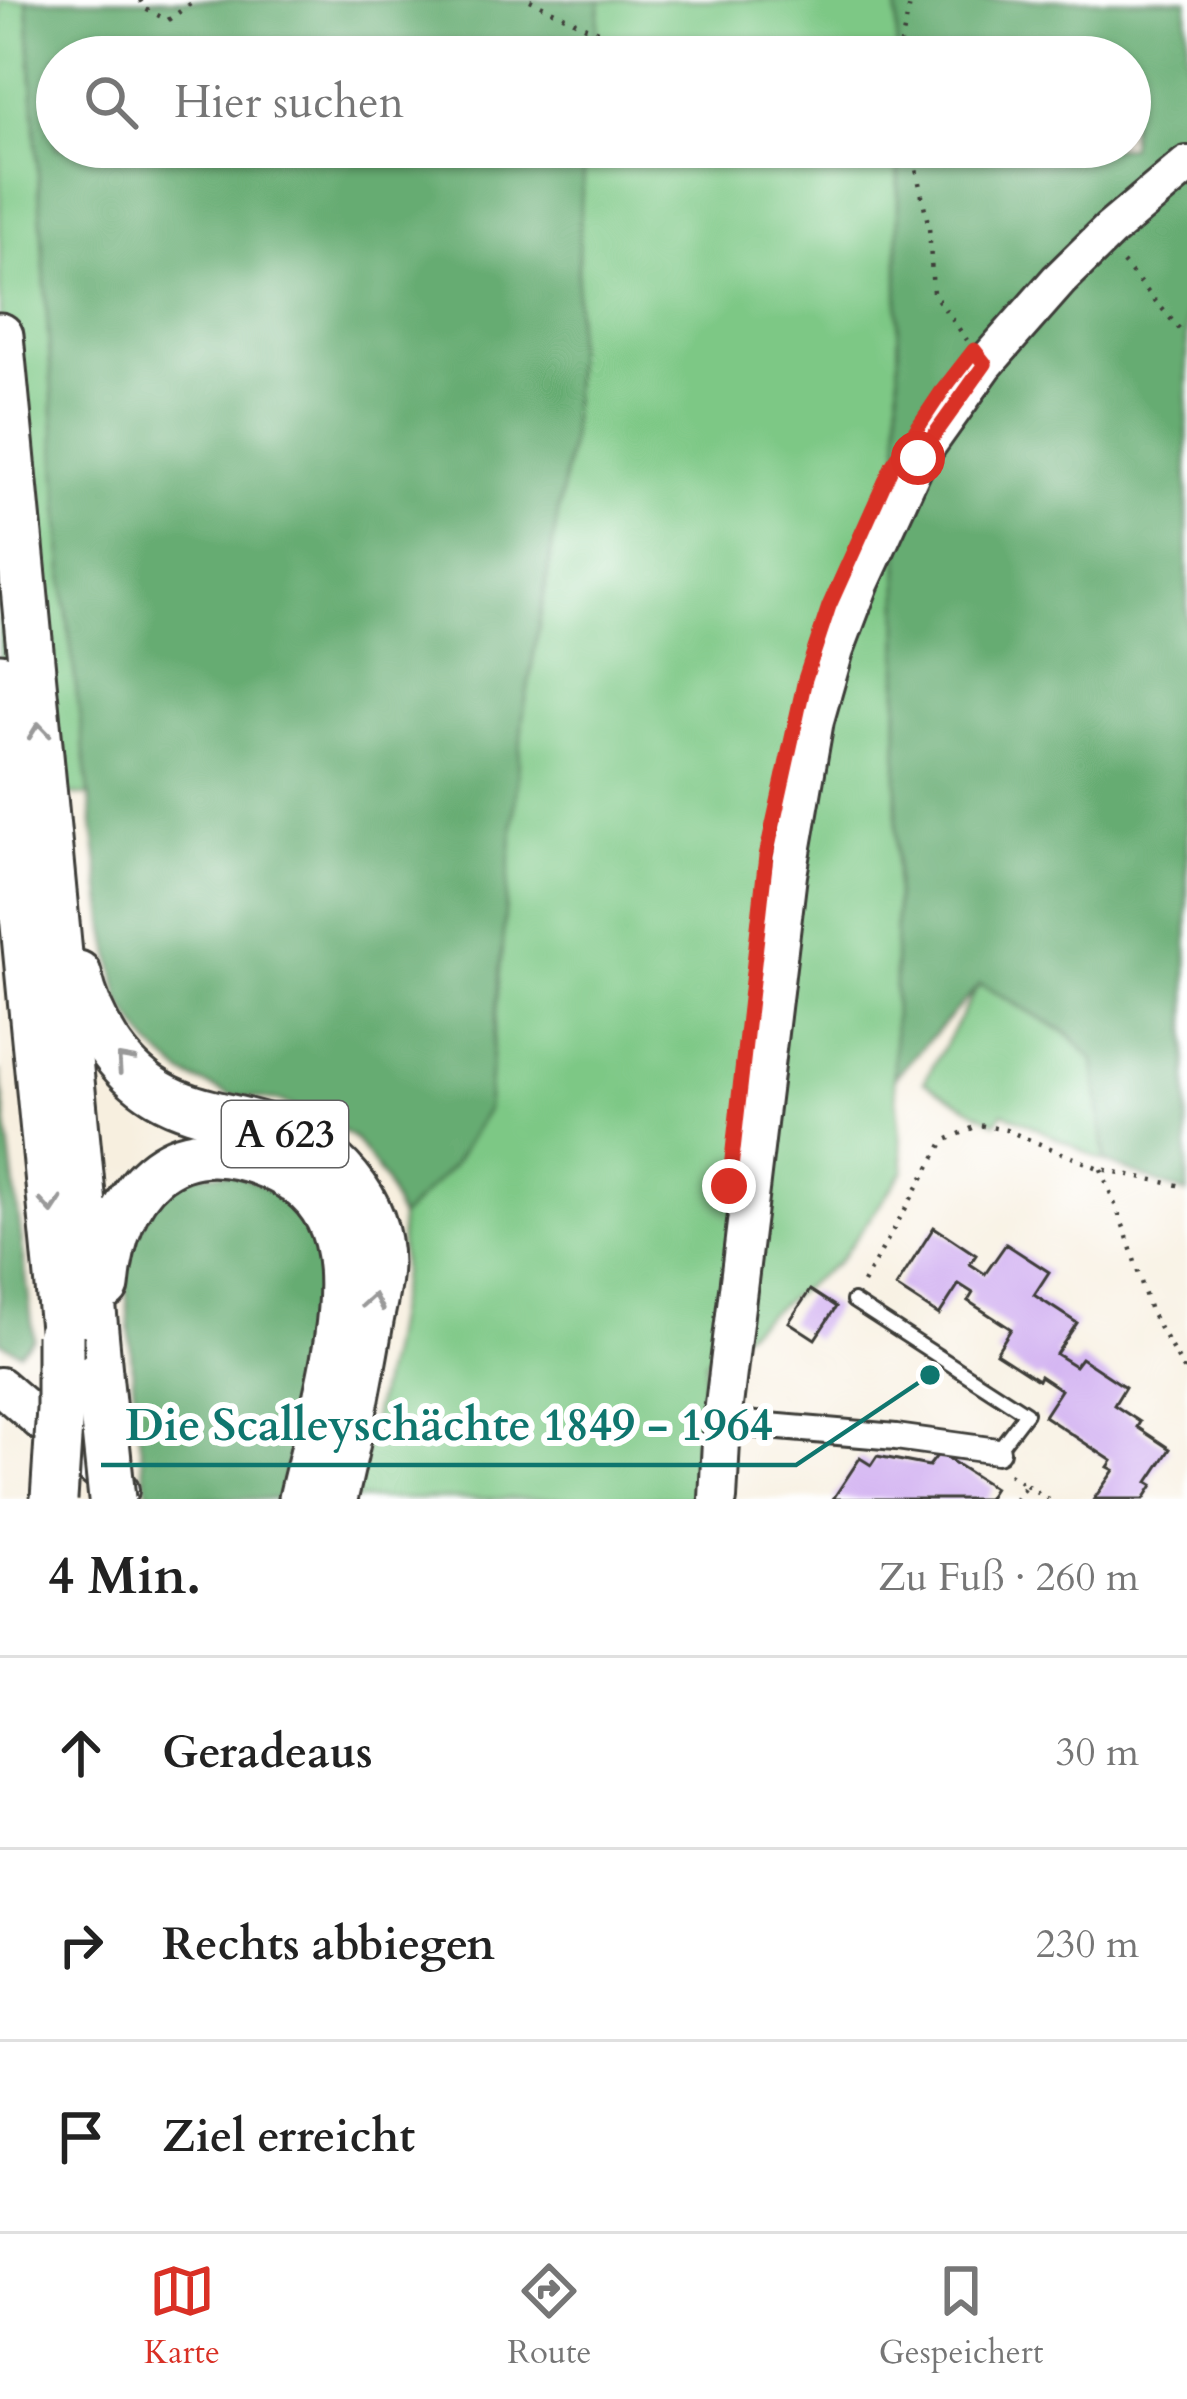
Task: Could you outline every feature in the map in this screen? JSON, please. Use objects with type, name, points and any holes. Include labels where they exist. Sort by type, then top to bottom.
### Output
[{"type":"highway","name":"A 623","points":[[0,336],[112,1499]]},
{"type":"highway","points":[[0,676],[79,1499]]},
{"type":"highway","name":"A 623","points":[[51,848],[83,997],[99,1032],[128,1069],[178,1103],[296,1138],[347,1175],[364,1201],[376,1230],[380,1266],[334,1499]]},
{"type":"highway","points":[[99,1373],[114,1235],[142,1186],[181,1157],[203,1151],[227,1153],[281,1171],[320,1203],[334,1229],[341,1262],[335,1350],[302,1499]]},
{"type":"highway","points":[[54,1499],[61,1322]]},
{"type":"street","points":[[718,1499],[722,1422],[788,875],[815,720],[835,650],[918,458],[985,364],[1059,280],[1187,165]]},
{"type":"street","points":[[0,1386],[130,1499]]},
{"type":"street","points":[[722,1422],[997,1451]]},
{"type":"lane","points":[[853,1301],[1026,1413],[997,1451]]},
{"type":"path","points":[[140,0],[145,9],[168,20],[196,0]]},
{"type":"path","points":[[530,0],[616,36]]},
{"type":"path","points":[[903,36],[911,0]]},
{"type":"path","points":[[916,168],[929,227],[933,293],[985,364]]},
{"type":"path","points":[[1100,240],[1187,334]]},
{"type":"path","points":[[853,1301],[944,1141],[979,1125],[1006,1130],[1101,1169],[1187,1187]]},
{"type":"path","points":[[1101,1169],[1150,1311],[1187,1375]]},
{"type":"path","points":[[1025,1485],[1048,1499]]},
{"type":"green space","points":[[0,0],[27,0],[65,598],[90,796],[0,789]]},
{"type":"green space","points":[[27,0],[600,0],[597,36],[36,36],[36,142]]},
{"type":"green space","points":[[600,0],[897,0],[897,36],[597,36]]},
{"type":"green space","points":[[897,0],[1187,0],[1187,1194],[1105,1162],[1094,1061],[1068,1033],[980,984],[894,1078],[898,168],[1151,168],[1151,36],[897,36]]},
{"type":"green space","points":[[38,168],[584,168],[571,438],[523,717],[487,1110],[453,1165],[400,1218],[384,1179],[354,1138],[313,1114],[278,1101],[230,1095],[184,1075],[150,1045],[120,1001],[106,930],[65,598]]},
{"type":"green space","points":[[584,168],[898,168],[894,1078],[904,1171],[840,1260],[706,1361],[695,1448],[695,1499],[354,1499],[402,1272],[400,1218],[453,1165],[571,438]]},
{"type":"green space","points":[[979,984],[1068,1034],[1094,1061],[1105,1162],[1003,1112],[996,1123],[924,1082]]},
{"type":"green space","points":[[0,1070],[34,1338],[19,1352],[0,1342]]},
{"type":"green space","points":[[232,1173],[303,1204],[315,1218],[325,1297],[280,1499],[159,1499],[146,1489],[124,1258],[159,1193],[192,1174]]},
{"type":"building","points":[[934,1227],[976,1255],[970,1264],[985,1274],[1006,1244],[1049,1272],[1034,1295],[1077,1323],[1056,1354],[1075,1366],[1081,1358],[1125,1387],[1114,1405],[1170,1449],[1148,1482],[1153,1485],[1144,1499],[1094,1499],[1114,1470],[1108,1467],[1112,1461],[1044,1416],[1061,1390],[996,1353],[1011,1329],[968,1301],[973,1293],[959,1284],[939,1315],[896,1287]]},
{"type":"building","points":[[810,1290],[836,1307],[815,1339],[789,1322]]},
{"type":"building","points":[[939,1453],[994,1488],[987,1499],[833,1499],[860,1458],[871,1465],[877,1456],[929,1466]]},
{"type":"place","name":"Die Scalleyschächte 1849 - 1964","points":[[930,1375]]},
{"type":"route","points":[[729,1186],[766,856],[805,679],[829,606],[892,466],[974,350],[985,364],[918,458]]}]
